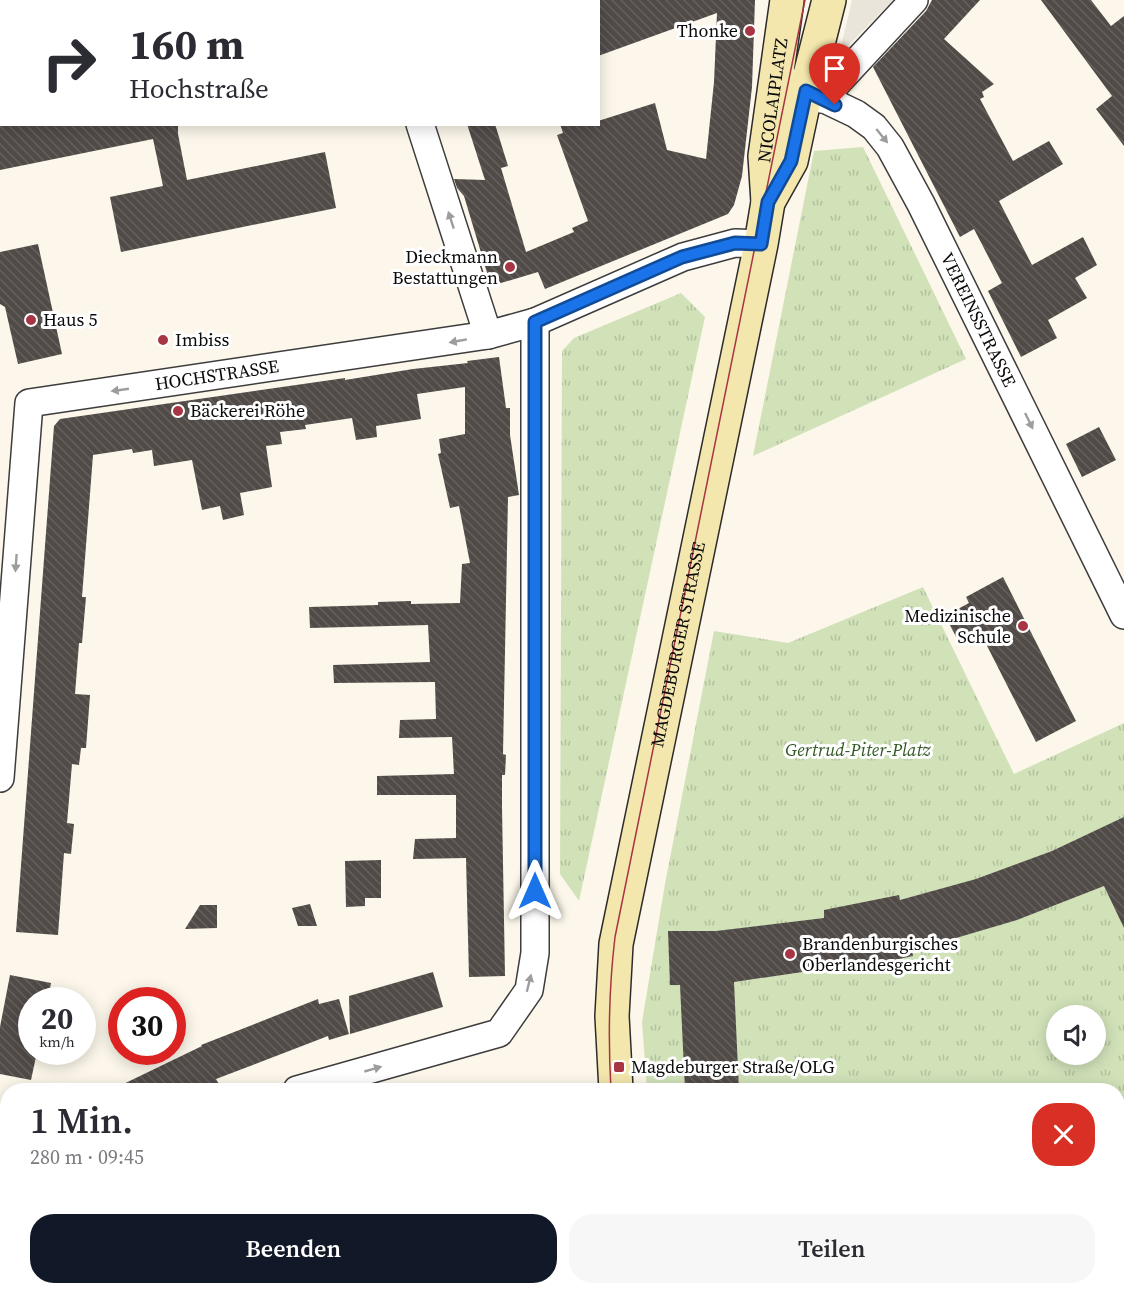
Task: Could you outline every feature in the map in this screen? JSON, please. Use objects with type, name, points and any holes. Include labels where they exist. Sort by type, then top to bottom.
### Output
[{"type":"street","name":"NICOLAIPLATZ","points":[[768,202],[765,156],[787,0]]},
{"type":"street","name":"NICOLAIPLATZ","points":[[768,202],[791,161],[814,95],[829,0]]},
{"type":"street","points":[[814,95],[914,0]]},
{"type":"street","name":"VEREINSSTRASSE","points":[[777,77],[856,114],[874,127],[890,147],[921,204],[1124,615]]},
{"type":"street","points":[[421,126],[488,335]]},
{"type":"street","name":"MAGDEBURGER STRASSE","points":[[616,1083],[612,1016],[616,944],[768,202]]},
{"type":"street","name":"HOCHSTRASSE","points":[[0,778],[29,403],[447,343],[488,335],[535,322],[682,257],[735,243],[761,244]]},
{"type":"street","points":[[322,1083],[499,1033],[529,990],[535,953],[535,322]]},
{"type":"green space","points":[[863,147],[966,359],[753,456],[814,151]]},
{"type":"green space","points":[[681,293],[705,317],[579,901],[560,874],[562,351],[574,338]]},
{"type":"green space","name":"Gertrud-Piter-Platz","points":[[923,587],[1014,774],[1124,723],[1124,1083],[646,1083],[642,1022],[665,884],[714,631],[788,643]]},
{"type":"shaded area","points":[[852,0],[893,0],[839,55]]},
{"type":"building","points":[[600,0],[755,0],[752,87],[742,176],[734,205],[728,214],[545,289],[538,272],[491,286],[464,196],[457,188],[454,179],[485,180],[468,126],[496,126],[508,166],[501,168],[526,252],[574,232],[572,228],[588,221],[557,135],[563,133],[561,126],[600,126],[600,120],[655,103],[667,150],[706,159],[714,82],[717,13],[600,55]]},
{"type":"building","points":[[932,0],[980,0],[944,39],[994,84],[982,92],[984,97],[980,99],[1013,161],[1049,141],[1063,164],[999,201],[1032,265],[1083,237],[1097,265],[1075,278],[1087,298],[1048,320],[1057,338],[1021,357],[988,291],[1002,283],[974,229],[960,237],[873,67],[926,11]]},
{"type":"building","points":[[1041,0],[1091,0],[1111,26],[1124,16],[1124,146],[1096,109],[1112,96]]},
{"type":"building","points":[[0,126],[178,126],[187,180],[325,152],[336,208],[121,252],[110,197],[163,186],[153,139],[0,170]]},
{"type":"building","name":"Haus 5","points":[[38,244],[62,354],[18,364],[5,307],[0,304],[0,252]]},
{"type":"building","points":[[499,357],[506,408],[510,408],[510,435],[519,495],[508,497],[503,754],[506,755],[505,775],[502,775],[505,976],[469,977],[466,858],[413,859],[415,839],[456,838],[456,795],[377,795],[377,776],[454,774],[452,737],[399,738],[400,720],[436,719],[435,682],[334,683],[333,665],[430,662],[428,625],[310,628],[309,607],[378,605],[378,602],[411,601],[411,604],[460,603],[462,564],[470,563],[459,506],[450,508],[438,454],[441,453],[439,439],[465,434],[465,387],[417,394],[421,419],[376,426],[377,437],[356,440],[352,418],[305,425],[306,429],[280,432],[282,444],[266,446],[272,487],[240,493],[244,515],[223,520],[220,506],[202,510],[192,460],[154,466],[152,450],[133,453],[132,449],[93,455],[82,597],[86,597],[75,694],[90,695],[86,748],[81,748],[79,765],[72,764],[67,823],[74,824],[71,854],[64,853],[58,935],[16,932],[54,426],[60,419]]},
{"type":"building","points":[[1099,427],[1116,460],[1082,477],[1066,444]]},
{"type":"building","points":[[1003,577],[1076,721],[1036,742],[982,636],[961,646],[945,616],[969,603],[966,597]]},
{"type":"building","name":"Brandenburgisches Oberlandesgericht","points":[[1124,817],[1124,928],[1104,886],[1017,920],[912,951],[913,956],[837,972],[836,967],[734,982],[739,1083],[685,1083],[680,985],[670,985],[668,931],[716,931],[824,918],[824,910],[899,895],[900,900],[976,879],[1052,851]]},
{"type":"building","points":[[381,860],[381,898],[365,898],[365,906],[346,907],[345,861]]},
{"type":"building","points":[[310,904],[317,926],[298,926],[292,908]]},
{"type":"building","points":[[200,905],[217,905],[217,928],[185,929]]},
{"type":"building","points":[[433,972],[443,1007],[350,1034],[349,996]]},
{"type":"building","points":[[10,975],[51,983],[50,987],[18,987],[18,1065],[34,1065],[31,1080],[0,1074],[0,1027]]},
{"type":"building","points":[[318,999],[319,1004],[339,999],[349,1034],[329,1040],[328,1036],[216,1079],[218,1083],[125,1083],[163,1065],[186,1065],[186,1054]]},
{"type":"tram line","points":[[611,1083],[611,975],[615,937],[805,0]]},
{"type":"place","name":"Thonke","points":[[750,31]]},
{"type":"place","name":"Dieckmann Bestattungen","points":[[510,267]]},
{"type":"place","name":"Haus 5","points":[[31,320]]},
{"type":"place","name":"Imbiss","points":[[163,340]]},
{"type":"place","name":"Bäckerei Röhe","points":[[178,411]]},
{"type":"place","name":"Medizinische Schule","points":[[1023,626]]},
{"type":"place","name":"Brandenburgisches Oberlandesgericht","points":[[790,954]]},
{"type":"place","name":"Magdeburger Straße/OLG","points":[[619,1067]]},
{"type":"route","points":[[535,891],[534,646],[537,341],[535,322],[682,257],[735,243],[761,244],[768,202],[791,161],[806,91],[835,105]]}]
